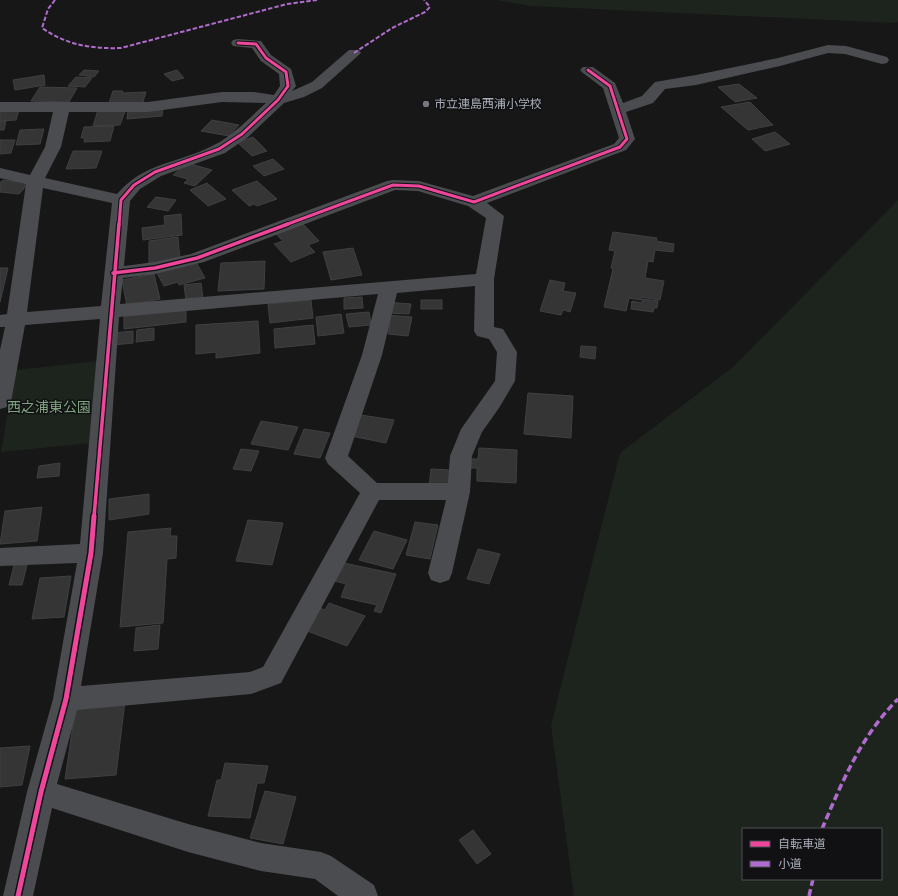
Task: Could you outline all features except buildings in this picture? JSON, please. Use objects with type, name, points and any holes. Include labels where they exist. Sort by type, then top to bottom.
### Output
[{"type":"street","points":[[18,896],[41,792],[66,699],[91,553],[113,273],[121,200],[134,185],[155,172],[219,149],[236,138],[278,100],[288,86],[286,72],[266,58],[256,44],[238,43]]},
{"type":"street","points":[[617,108],[644,102],[655,96],[660,86],[696,80],[828,49],[846,50],[882,60]]},
{"type":"street","points":[[0,107],[148,107],[222,97],[278,100],[299,94],[317,85],[354,53]]},
{"type":"street","points":[[474,202],[620,147],[627,139],[610,86],[588,70]]},
{"type":"street","points":[[0,402],[8,320],[35,181],[53,147],[62,106]]},
{"type":"street","points":[[0,173],[121,200]]},
{"type":"street","points":[[113,273],[155,268],[197,258],[393,185],[419,186],[474,202],[496,216],[485,279],[484,331],[496,334],[507,352],[505,381],[492,403],[472,429],[461,456],[459,492],[440,573]]},
{"type":"street","points":[[8,320],[485,279]]},
{"type":"street","points":[[389,288],[372,355],[336,458],[372,491],[459,492]]},
{"type":"street","points":[[66,699],[251,683],[272,675],[372,491]]},
{"type":"street","points":[[0,557],[91,553]]},
{"type":"street","points":[[41,792],[188,838],[261,857],[321,866],[363,896]]},
{"type":"green space","points":[[496,0],[898,0],[898,22],[530,6]]},
{"type":"green space","points":[[898,200],[898,896],[574,896],[551,725],[620,453],[733,367]]},
{"type":"green space","name":"西之浦東公園","points":[[98,361],[91,443],[1,452],[15,370]]},
{"type":"marked path","points":[[55,0],[48,9],[42,28],[60,39],[89,48],[121,48],[287,4],[317,0]]},
{"type":"marked path","points":[[354,53],[392,28],[425,12],[430,7],[424,0]]},
{"type":"marked path","points":[[822,828],[853,760],[873,727],[898,699]]},
{"type":"marked path","points":[[809,896],[813,880]]},
{"type":"cycle path","points":[[18,896],[41,792],[66,699],[91,553],[110,312],[121,200],[134,185],[155,172],[219,149],[242,134],[278,100],[288,86],[286,72],[266,58],[256,44],[238,43]]},
{"type":"cycle path","points":[[113,273],[155,268],[197,258],[393,185],[419,186],[474,202],[620,147],[627,139],[610,86],[588,70]]},
{"type":"place","name":"市立連島西浦小学校","points":[[426,104]]}]
